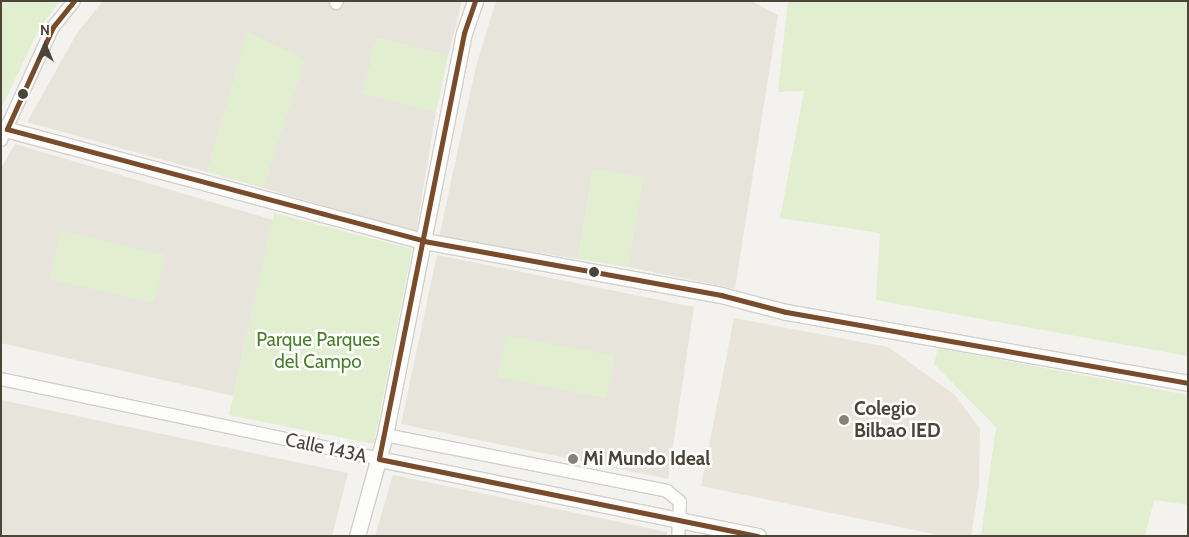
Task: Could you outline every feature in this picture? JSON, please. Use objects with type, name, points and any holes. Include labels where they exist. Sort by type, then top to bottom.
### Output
[{"type":"street","points":[[74,1],[53,27],[3,132],[424,241],[720,295],[786,312],[1188,383]]},
{"type":"street","points":[[357,536],[385,435],[464,33],[475,1]]},
{"type":"street","name":"Calle 143A","points":[[1,379],[379,459],[758,536]]},
{"type":"street","name":"Calle 143A","points":[[385,435],[667,491],[680,502],[680,520]]},
{"type":"street","points":[[678,536],[680,520]]},
{"type":"shaded area","points":[[103,1],[462,1],[448,56],[377,38],[363,93],[436,112],[416,232],[263,188],[304,60],[248,33],[207,172],[27,122],[77,33]]},
{"type":"shaded area","points":[[496,1],[751,1],[778,15],[735,289],[628,267],[643,177],[593,169],[578,259],[439,237],[476,66]]},
{"type":"shaded area","points":[[15,144],[273,220],[233,396],[1,343],[1,168]]},
{"type":"shaded area","points":[[437,255],[694,307],[668,479],[401,424]]},
{"type":"shaded area","name":"Colegio Bilbao IED","points":[[734,318],[888,347],[955,395],[980,429],[979,485],[971,536],[943,536],[701,486]]},
{"type":"shaded area","points":[[1,400],[348,473],[332,536],[1,536]]},
{"type":"shaded area","points":[[393,475],[667,532],[666,536],[375,536]]},
{"type":"green space","points":[[1,1],[60,1],[39,29],[1,109]]},
{"type":"green space","points":[[788,1],[1188,1],[1188,356],[876,300],[880,233],[780,218],[804,91],[778,92]]},
{"type":"green space","points":[[248,32],[305,59],[263,188],[207,172]]},
{"type":"green space","points":[[377,38],[448,56],[436,112],[362,94]]},
{"type":"green space","points":[[593,168],[643,177],[628,267],[578,259]]},
{"type":"green space","name":"Parque Parques del Campo","points":[[274,213],[412,249],[374,444],[229,415]]},
{"type":"green space","points":[[61,231],[165,255],[154,303],[50,279]]},
{"type":"green space","points":[[506,335],[615,356],[606,398],[498,377]]},
{"type":"green space","points":[[938,348],[1188,395],[1188,505],[1154,500],[1145,536],[981,536],[996,427],[934,364]]},
{"type":"transit line","points":[[74,1],[53,27],[7,129],[424,241],[721,295],[786,312],[1188,383]]},
{"type":"transit line","points":[[475,1],[464,33],[379,459],[757,536]]},
{"type":"place","name":"Colegio Bilbao IED","points":[[844,420]]},
{"type":"place","name":"Mi Mundo Ideal","points":[[573,459]]}]
